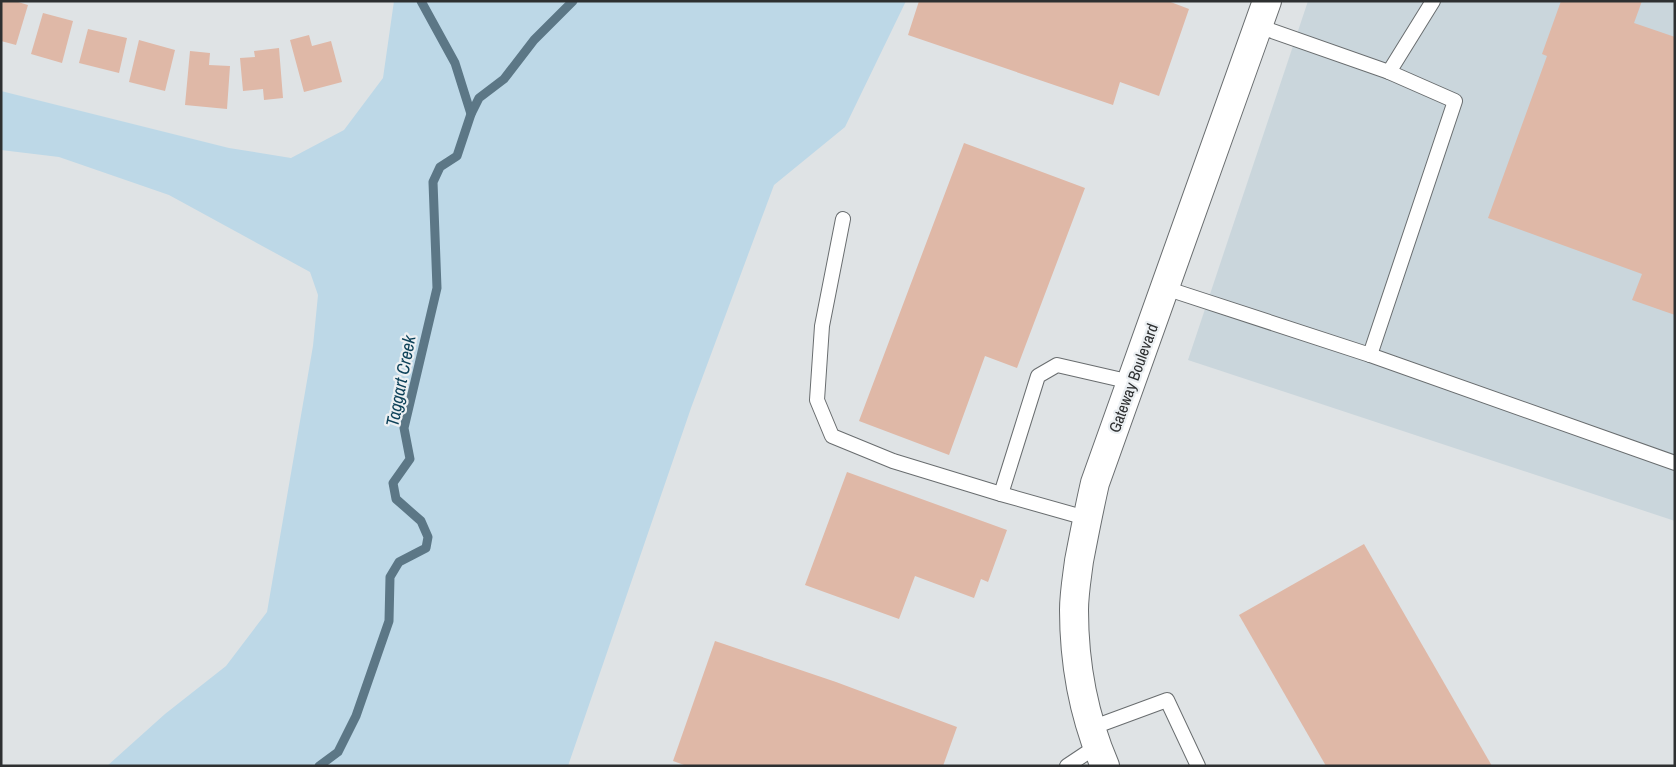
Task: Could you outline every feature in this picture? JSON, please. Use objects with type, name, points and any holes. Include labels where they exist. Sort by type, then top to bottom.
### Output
[{"type":"street","name":"Gateway Boulevard","points":[[1098,747],[1077,666],[1074,610],[1086,518],[1095,483],[1263,14]]},
{"type":"lane","points":[[1388,72],[1434,1]]},
{"type":"lane","points":[[1263,14],[1455,101],[1370,355]]},
{"type":"lane","points":[[843,219],[822,326],[817,400],[832,436],[893,461],[1086,518]]},
{"type":"lane","points":[[1165,288],[1370,355],[1675,463]]},
{"type":"lane","points":[[1000,494],[1038,376],[1057,365],[1131,382]]},
{"type":"lane","points":[[1067,766],[1167,700],[1198,766]]},
{"type":"shaded area","points":[[394,1],[906,1],[845,127],[774,185],[691,408],[568,766],[107,766],[165,714],[226,666],[267,612],[313,346],[318,295],[310,272],[169,195],[59,157],[1,150],[1,91],[229,148],[291,158],[344,130],[383,78]]},
{"type":"shaded area","points":[[1308,1],[1675,1],[1675,521],[1188,360]]},
{"type":"building","points":[[1,1],[15,1],[28,5],[16,45],[1,41]]},
{"type":"building","points":[[919,1],[1168,1],[1189,9],[1159,96],[1120,82],[1113,105],[908,35]]},
{"type":"building","points":[[1561,1],[1642,1],[1634,23],[1675,37],[1675,315],[1632,300],[1642,274],[1488,218],[1547,56],[1542,54]]},
{"type":"building","points":[[43,13],[73,21],[62,63],[31,54]]},
{"type":"building","points":[[88,29],[127,38],[119,73],[79,63]]},
{"type":"building","points":[[309,35],[312,46],[331,41],[342,82],[304,92],[290,40]]},
{"type":"building","points":[[139,40],[175,50],[165,91],[129,82]]},
{"type":"building","points":[[279,48],[283,98],[264,100],[263,89],[243,91],[240,58],[255,57],[254,51]]},
{"type":"building","points":[[190,51],[210,53],[209,65],[230,66],[227,109],[185,105]]},
{"type":"building","points":[[964,143],[1085,188],[1017,368],[985,356],[949,455],[859,421]]},
{"type":"building","points":[[847,472],[1007,530],[988,582],[981,579],[974,598],[915,576],[899,619],[805,585]]},
{"type":"building","points":[[1364,544],[1492,766],[1326,766],[1239,615]]},
{"type":"building","points":[[715,641],[836,682],[957,727],[943,766],[687,766],[673,761]]},
{"type":"waterway","points":[[421,1],[455,63],[471,114]]},
{"type":"waterway","name":"Taggart Creek","points":[[319,766],[338,752],[356,716],[389,621],[390,577],[399,562],[426,548],[428,537],[421,521],[396,499],[393,483],[410,459],[404,428],[437,288],[433,182],[440,167],[457,156],[471,114],[479,98],[504,79],[534,40],[573,1]]}]
